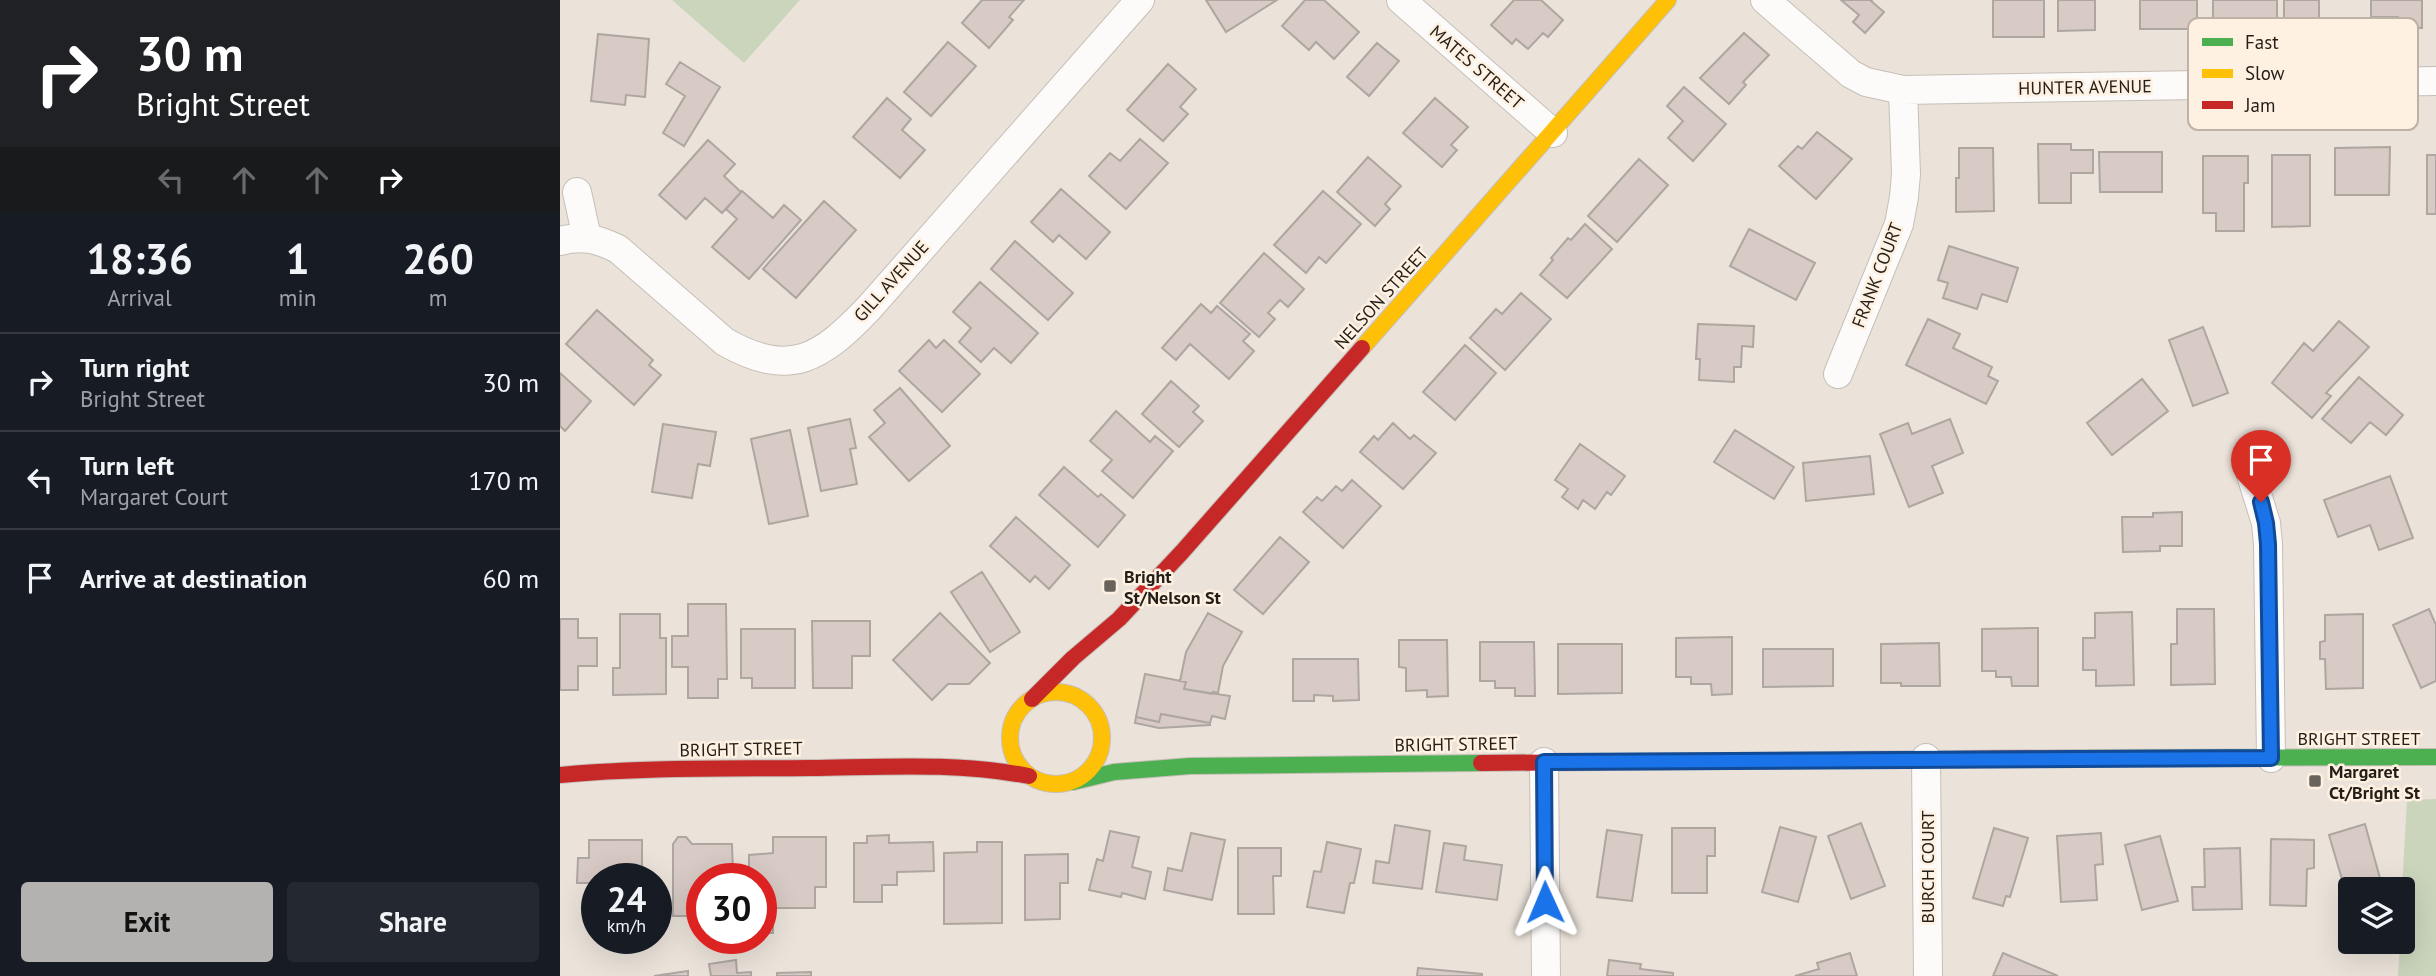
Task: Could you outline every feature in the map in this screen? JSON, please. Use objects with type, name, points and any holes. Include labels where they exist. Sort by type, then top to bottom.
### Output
[{"type":"street","name":"GILL AVENUE","points":[[576,192],[573,239],[603,241],[633,259],[725,342],[745,353],[766,360],[809,356],[829,345],[869,308],[1140,0]]},
{"type":"street","name":"MATES STREET","points":[[1401,0],[1553,133]]},
{"type":"street","name":"NELSON STREET","points":[[1032,699],[1073,658],[1119,619],[1553,133],[1668,0]]},
{"type":"street","name":"HUNTER AVENUE","points":[[1765,0],[1851,74],[1866,82],[1903,90],[2188,85]]},
{"type":"street","name":"HUNTER AVENUE","points":[[2418,81],[2436,81]]},
{"type":"street","name":"FRANK COURT","points":[[1839,374],[1899,224],[1905,197],[1906,174],[1903,90]]},
{"type":"street","points":[[2251,475],[2266,523],[2271,758]]},
{"type":"street","name":"NELSON STREET","points":[[1107,649],[1119,619]]},
{"type":"street","points":[[994,734],[1032,699],[1043,694],[1064,693],[1082,701],[1116,735]]},
{"type":"street","points":[[1014,717],[1011,729],[1013,752],[1020,768],[1029,776],[1054,784],[1073,782],[1089,771],[1100,754],[1102,734],[1096,716],[1095,693]]},
{"type":"street","name":"BRIGHT STREET","points":[[923,766],[958,754]]},
{"type":"street","name":"BRIGHT STREET","points":[[1153,754],[1190,766]]},
{"type":"street","name":"BRIGHT STREET","points":[[1073,782],[1114,772],[1190,766],[1926,758],[2436,757]]},
{"type":"street","name":"BURCH COURT","points":[[1926,758],[1928,976]]},
{"type":"street","points":[[1544,762],[1546,976]]},
{"type":"street","name":"BRIGHT STREET","points":[[560,775],[643,770],[923,766],[983,768],[1029,776]]},
{"type":"green space","points":[[672,0],[800,0],[744,63]]},
{"type":"green space","points":[[2436,799],[2436,976],[2398,976],[2399,954],[2415,954],[2415,877],[2403,877],[2407,800]]},
{"type":"building","points":[[982,0],[1024,0],[1009,17],[1013,20],[989,48],[962,23]]},
{"type":"building","points":[[1206,0],[1277,0],[1226,32]]},
{"type":"building","points":[[1305,0],[1324,0],[1359,32],[1334,59],[1316,42],[1309,50],[1282,26]]},
{"type":"building","points":[[1514,0],[1541,0],[1563,20],[1548,37],[1543,33],[1528,49],[1516,39],[1512,44],[1491,25]]},
{"type":"building","points":[[1841,0],[1872,0],[1884,12],[1865,33],[1853,22],[1859,15]]},
{"type":"building","points":[[1993,0],[2044,0],[2044,37],[1993,37]]},
{"type":"building","points":[[2058,0],[2095,0],[2095,30],[2058,31]]},
{"type":"building","points":[[2140,0],[2197,0],[2197,18],[2188,18],[2188,29],[2140,29]]},
{"type":"building","points":[[2213,0],[2277,0],[2277,18],[2213,18]]},
{"type":"building","points":[[2284,0],[2319,0],[2319,18],[2284,18]]},
{"type":"building","points":[[2371,0],[2422,0],[2422,28],[2418,28],[2418,18],[2371,17]]},
{"type":"building","points":[[1744,33],[1769,55],[1743,82],[1746,85],[1729,104],[1700,78]]},
{"type":"building","points":[[598,34],[649,39],[645,97],[626,95],[625,105],[591,101]]},
{"type":"building","points":[[948,42],[976,66],[931,116],[904,92]]},
{"type":"building","points":[[1377,43],[1399,61],[1369,96],[1347,77]]},
{"type":"building","points":[[680,62],[720,87],[684,146],[663,133],[685,96],[666,84]]},
{"type":"building","points":[[1168,64],[1196,89],[1180,107],[1188,114],[1163,141],[1127,110]]},
{"type":"building","points":[[1684,87],[1726,124],[1693,161],[1668,138],[1683,121],[1667,106]]},
{"type":"building","points":[[887,98],[911,119],[902,130],[925,150],[900,178],[853,137]]},
{"type":"building","points":[[1435,98],[1468,127],[1451,145],[1457,150],[1442,167],[1403,133]]},
{"type":"building","points":[[1817,132],[1852,159],[1816,199],[1779,166],[1798,146],[1802,149]]},
{"type":"building","points":[[1140,139],[1168,163],[1126,209],[1089,176],[1110,153],[1120,161]]},
{"type":"building","points":[[708,140],[735,164],[724,176],[741,192],[722,213],[705,198],[686,219],[659,195]]},
{"type":"building","points":[[2038,144],[2071,144],[2071,150],[2093,150],[2093,173],[2071,173],[2071,203],[2039,203]]},
{"type":"building","points":[[2390,147],[2389,195],[2335,195],[2335,148]]},
{"type":"building","points":[[1959,148],[1993,148],[1994,211],[1956,212]]},
{"type":"building","points":[[2099,152],[2162,152],[2162,192],[2100,192]]},
{"type":"building","points":[[2272,155],[2310,155],[2310,226],[2272,227]]},
{"type":"building","points":[[2427,155],[2436,155],[2436,214],[2427,214]]},
{"type":"building","points":[[2203,156],[2248,156],[2248,183],[2244,183],[2244,231],[2216,231],[2216,213],[2203,213]]},
{"type":"building","points":[[1368,157],[1401,186],[1385,204],[1390,209],[1375,226],[1337,192]]},
{"type":"building","points":[[1639,159],[1668,185],[1617,242],[1588,216]]},
{"type":"building","points":[[1061,189],[1110,232],[1086,259],[1059,235],[1053,242],[1031,222]]},
{"type":"building","points":[[742,191],[773,218],[784,205],[801,220],[749,279],[712,247],[737,219],[726,209]]},
{"type":"building","points":[[1323,191],[1361,224],[1326,263],[1319,257],[1306,273],[1274,245]]},
{"type":"building","points":[[824,201],[856,230],[796,298],[763,269]]},
{"type":"building","points":[[1585,224],[1612,249],[1567,298],[1540,275],[1568,238],[1571,240]]},
{"type":"building","points":[[1749,229],[1815,263],[1796,300],[1730,266]]},
{"type":"building","points":[[1015,241],[1073,293],[1048,320],[991,269]]},
{"type":"building","points":[[1949,246],[2018,268],[2007,302],[1982,294],[1977,309],[1943,298],[1948,283],[1938,280]]},
{"type":"building","points":[[1264,253],[1304,289],[1288,307],[1280,300],[1268,313],[1275,319],[1259,337],[1220,303]]},
{"type":"building","points":[[980,282],[1038,333],[1011,363],[994,348],[981,362],[959,342],[971,328],[953,312]]},
{"type":"building","points":[[1521,293],[1551,319],[1505,370],[1470,338],[1496,309],[1502,314]]},
{"type":"building","points":[[1201,304],[1211,313],[1217,306],[1250,334],[1243,341],[1254,351],[1229,379],[1190,344],[1176,360],[1162,348]]},
{"type":"building","points":[[597,310],[653,360],[649,365],[661,375],[634,405],[566,344]]},
{"type":"building","points":[[1928,319],[1960,334],[1953,348],[1992,367],[1988,376],[1998,381],[1986,404],[1906,365]]},
{"type":"building","points":[[2339,321],[2369,347],[2326,393],[2331,396],[2312,418],[2272,383],[2304,343],[2313,351]]},
{"type":"building","points":[[1698,324],[1754,326],[1753,347],[1742,346],[1741,367],[1734,367],[1734,382],[1699,380],[1700,359],[1696,359]]},
{"type":"building","points":[[2203,327],[2228,393],[2193,406],[2169,340]]},
{"type":"building","points":[[929,340],[936,348],[944,340],[980,374],[942,412],[899,371]]},
{"type":"building","points":[[1465,345],[1496,373],[1455,420],[1423,392]]},
{"type":"building","points":[[560,373],[591,401],[565,431],[560,426]]},
{"type":"building","points":[[2359,377],[2403,415],[2386,435],[2370,422],[2351,443],[2322,419]]},
{"type":"building","points":[[2142,379],[2168,411],[2112,455],[2087,423]]},
{"type":"building","points":[[1171,381],[1199,406],[1193,412],[1203,421],[1179,447],[1142,414]]},
{"type":"building","points":[[900,388],[950,446],[909,481],[869,437],[885,423],[874,410]]},
{"type":"building","points":[[1116,411],[1150,442],[1155,436],[1173,451],[1133,498],[1102,471],[1112,460],[1090,441]]},
{"type":"building","points":[[850,419],[856,448],[850,449],[857,484],[821,491],[808,428]]},
{"type":"building","points":[[1950,419],[1963,453],[1932,466],[1943,493],[1909,507],[1880,434],[1908,423],[1912,434]]},
{"type":"building","points":[[1393,423],[1410,439],[1414,435],[1436,453],[1403,489],[1360,452],[1374,436],[1378,440]]},
{"type":"building","points":[[663,424],[716,432],[710,466],[698,464],[692,498],[652,492]]},
{"type":"building","points":[[790,430],[808,516],[769,524],[751,439]]},
{"type":"building","points":[[1735,430],[1794,467],[1774,499],[1714,462]]},
{"type":"building","points":[[1580,444],[1625,476],[1611,495],[1607,492],[1595,509],[1583,500],[1578,509],[1562,497],[1568,489],[1555,480]]},
{"type":"building","points":[[1870,456],[1874,494],[1806,501],[1803,463]]},
{"type":"building","points":[[1064,467],[1098,497],[1101,494],[1125,515],[1098,547],[1039,495]]},
{"type":"building","points":[[2390,476],[2413,538],[2379,550],[2370,525],[2338,537],[2324,500]]},
{"type":"building","points":[[1352,480],[1381,506],[1343,548],[1303,512],[1317,497],[1322,501],[1336,486],[1342,491]]},
{"type":"building","points":[[2182,512],[2182,546],[2160,546],[2160,551],[2123,552],[2122,517],[2153,517],[2153,513]]},
{"type":"building","points":[[1016,517],[1070,565],[1049,589],[1035,576],[1030,582],[990,546]]},
{"type":"building","points":[[1280,537],[1309,562],[1263,614],[1234,590]]},
{"type":"building","points":[[982,572],[1020,632],[990,652],[951,592]]},
{"type":"building","points":[[688,604],[726,604],[727,679],[718,679],[718,698],[688,698],[688,667],[672,667],[672,636],[688,636]]},
{"type":"building","points":[[2177,609],[2214,609],[2215,684],[2171,685],[2171,644],[2177,644]]},
{"type":"building","points":[[2429,609],[2436,625],[2436,681],[2421,688],[2393,625]]},
{"type":"building","points":[[2132,612],[2134,685],[2096,686],[2096,670],[2083,670],[2083,638],[2095,638],[2095,613]]},
{"type":"building","points":[[940,613],[990,663],[969,684],[948,684],[932,700],[893,660]]},
{"type":"building","points":[[1208,613],[1242,632],[1223,666],[1218,693],[1212,694],[1184,689],[1186,682],[1180,681],[1186,652]]},
{"type":"building","points":[[620,614],[660,614],[660,638],[666,638],[666,694],[613,695],[613,668],[620,668]]},
{"type":"building","points":[[2363,614],[2363,688],[2326,689],[2325,659],[2320,659],[2320,642],[2325,641],[2325,615]]},
{"type":"building","points":[[560,619],[578,619],[578,638],[597,638],[597,666],[578,666],[578,690],[560,690]]},
{"type":"building","points":[[812,621],[870,621],[870,656],[852,656],[852,688],[813,688]]},
{"type":"building","points":[[2038,628],[2038,686],[2012,686],[2011,677],[1996,677],[1996,671],[1982,671],[1982,629]]},
{"type":"building","points":[[741,629],[795,629],[795,688],[752,688],[752,678],[741,678]]},
{"type":"building","points":[[1732,637],[1732,694],[1712,695],[1711,684],[1691,684],[1691,677],[1676,677],[1676,638]]},
{"type":"building","points":[[1399,640],[1447,640],[1448,696],[1427,697],[1427,690],[1406,691],[1406,668],[1399,667]]},
{"type":"building","points":[[1480,642],[1534,642],[1535,696],[1515,696],[1515,688],[1495,688],[1495,681],[1480,681]]},
{"type":"building","points":[[1939,643],[1940,686],[1881,683],[1881,644]]},
{"type":"building","points":[[1558,644],[1622,644],[1622,693],[1558,694]]},
{"type":"building","points":[[1763,649],[1833,649],[1833,686],[1763,687]]},
{"type":"building","points":[[1293,659],[1358,659],[1359,700],[1333,701],[1333,696],[1314,695],[1314,701],[1293,701]]},
{"type":"building","points":[[1145,674],[1186,682],[1184,689],[1230,696],[1225,719],[1212,716],[1210,723],[1161,714],[1159,722],[1136,717]]},
{"type":"building","points":[[1161,714],[1210,725],[1159,728],[1135,723],[1136,717],[1159,722]]},
{"type":"building","points":[[1861,823],[1885,886],[1851,899],[1828,836]]},
{"type":"building","points":[[2365,824],[2380,877],[2341,877],[2329,835]]},
{"type":"building","points":[[1395,825],[1430,831],[1422,889],[1373,883],[1376,861],[1389,863]]},
{"type":"building","points":[[1780,827],[1816,837],[1798,902],[1762,892]]},
{"type":"building","points":[[1672,828],[1715,828],[1715,856],[1707,856],[1707,893],[1672,893]]},
{"type":"building","points":[[1994,828],[2028,838],[2010,897],[2006,896],[2003,906],[1973,898]]},
{"type":"building","points":[[1607,830],[1642,835],[1632,901],[1597,897]]},
{"type":"building","points":[[1110,831],[1139,837],[1132,867],[1151,872],[1145,899],[1122,893],[1121,897],[1089,890],[1097,859],[1103,861]]},
{"type":"building","points":[[1191,833],[1225,840],[1212,900],[1164,890],[1168,868],[1182,871]]},
{"type":"building","points":[[2101,833],[2103,864],[2095,865],[2097,900],[2061,902],[2057,836]]},
{"type":"building","points":[[889,835],[889,843],[933,842],[934,871],[897,872],[897,885],[882,885],[882,902],[854,902],[854,843],[867,843],[867,836]]},
{"type":"building","points":[[2160,836],[2178,901],[2142,910],[2125,845]]},
{"type":"building","points":[[678,837],[686,837],[692,844],[732,844],[733,863],[686,863],[686,916],[673,916],[673,844]]},
{"type":"building","points":[[773,837],[826,837],[826,887],[815,887],[815,908],[777,908],[777,863],[749,863],[749,855],[773,853]]},
{"type":"building","points":[[2271,839],[2314,840],[2314,868],[2307,869],[2306,906],[2270,905]]},
{"type":"building","points":[[589,840],[642,840],[642,863],[581,863],[581,883],[577,883],[578,858],[589,858]]},
{"type":"building","points":[[977,842],[1002,842],[1002,923],[944,924],[944,853],[977,852]]},
{"type":"building","points":[[1327,842],[1361,849],[1344,913],[1307,907],[1314,871],[1321,872]]},
{"type":"building","points":[[1444,843],[1466,846],[1464,860],[1502,865],[1497,900],[1436,892]]},
{"type":"building","points":[[1238,848],[1281,848],[1281,876],[1273,876],[1274,914],[1238,914]]},
{"type":"building","points":[[2240,848],[2242,909],[2193,910],[2192,887],[2205,887],[2204,849]]},
{"type":"building","points":[[1068,854],[1068,883],[1060,883],[1060,919],[1025,920],[1025,855]]},
{"type":"building","points":[[1850,953],[1857,976],[1795,976],[1819,969],[1817,963]]},
{"type":"building","points":[[2003,953],[2058,976],[1993,976]]},
{"type":"building","points":[[736,960],[737,973],[751,972],[751,976],[711,976],[709,964]]},
{"type":"building","points":[[1609,960],[1641,964],[1640,969],[1673,973],[1673,976],[1607,976]]},
{"type":"building","points":[[1418,968],[1482,974],[1482,976],[1417,976]]},
{"type":"building","points":[[688,971],[688,976],[654,976]]},
{"type":"building","points":[[811,972],[811,976],[777,976],[777,973]]},
{"type":"traffic: fast","points":[[2078,758],[2436,757]]},
{"type":"traffic: fast","points":[[1073,782],[1114,772],[1190,766],[1481,763]]},
{"type":"traffic: slow","points":[[1362,348],[1668,0]]},
{"type":"traffic: slow","points":[[1056,692],[1074,695],[1089,705],[1099,720],[1102,738],[1099,756],[1089,771],[1074,781],[1056,784],[1038,781],[1023,771],[1013,756],[1010,738],[1013,720],[1023,705],[1038,695],[1056,692]]},
{"type":"traffic: jam","points":[[1032,699],[1073,658],[1119,619],[1182,552],[1362,348]]},
{"type":"traffic: jam","points":[[1481,763],[2078,758]]},
{"type":"traffic: jam","points":[[560,775],[654,770],[920,766],[1029,776]]},
{"type":"place","name":"Bright St/Nelson St","points":[[1110,586]]},
{"type":"place","name":"Margaret Ct/Bright St","points":[[2315,781]]},
{"type":"route","points":[[1545,902],[1544,762],[2271,758],[2268,544],[2261,502]]}]
